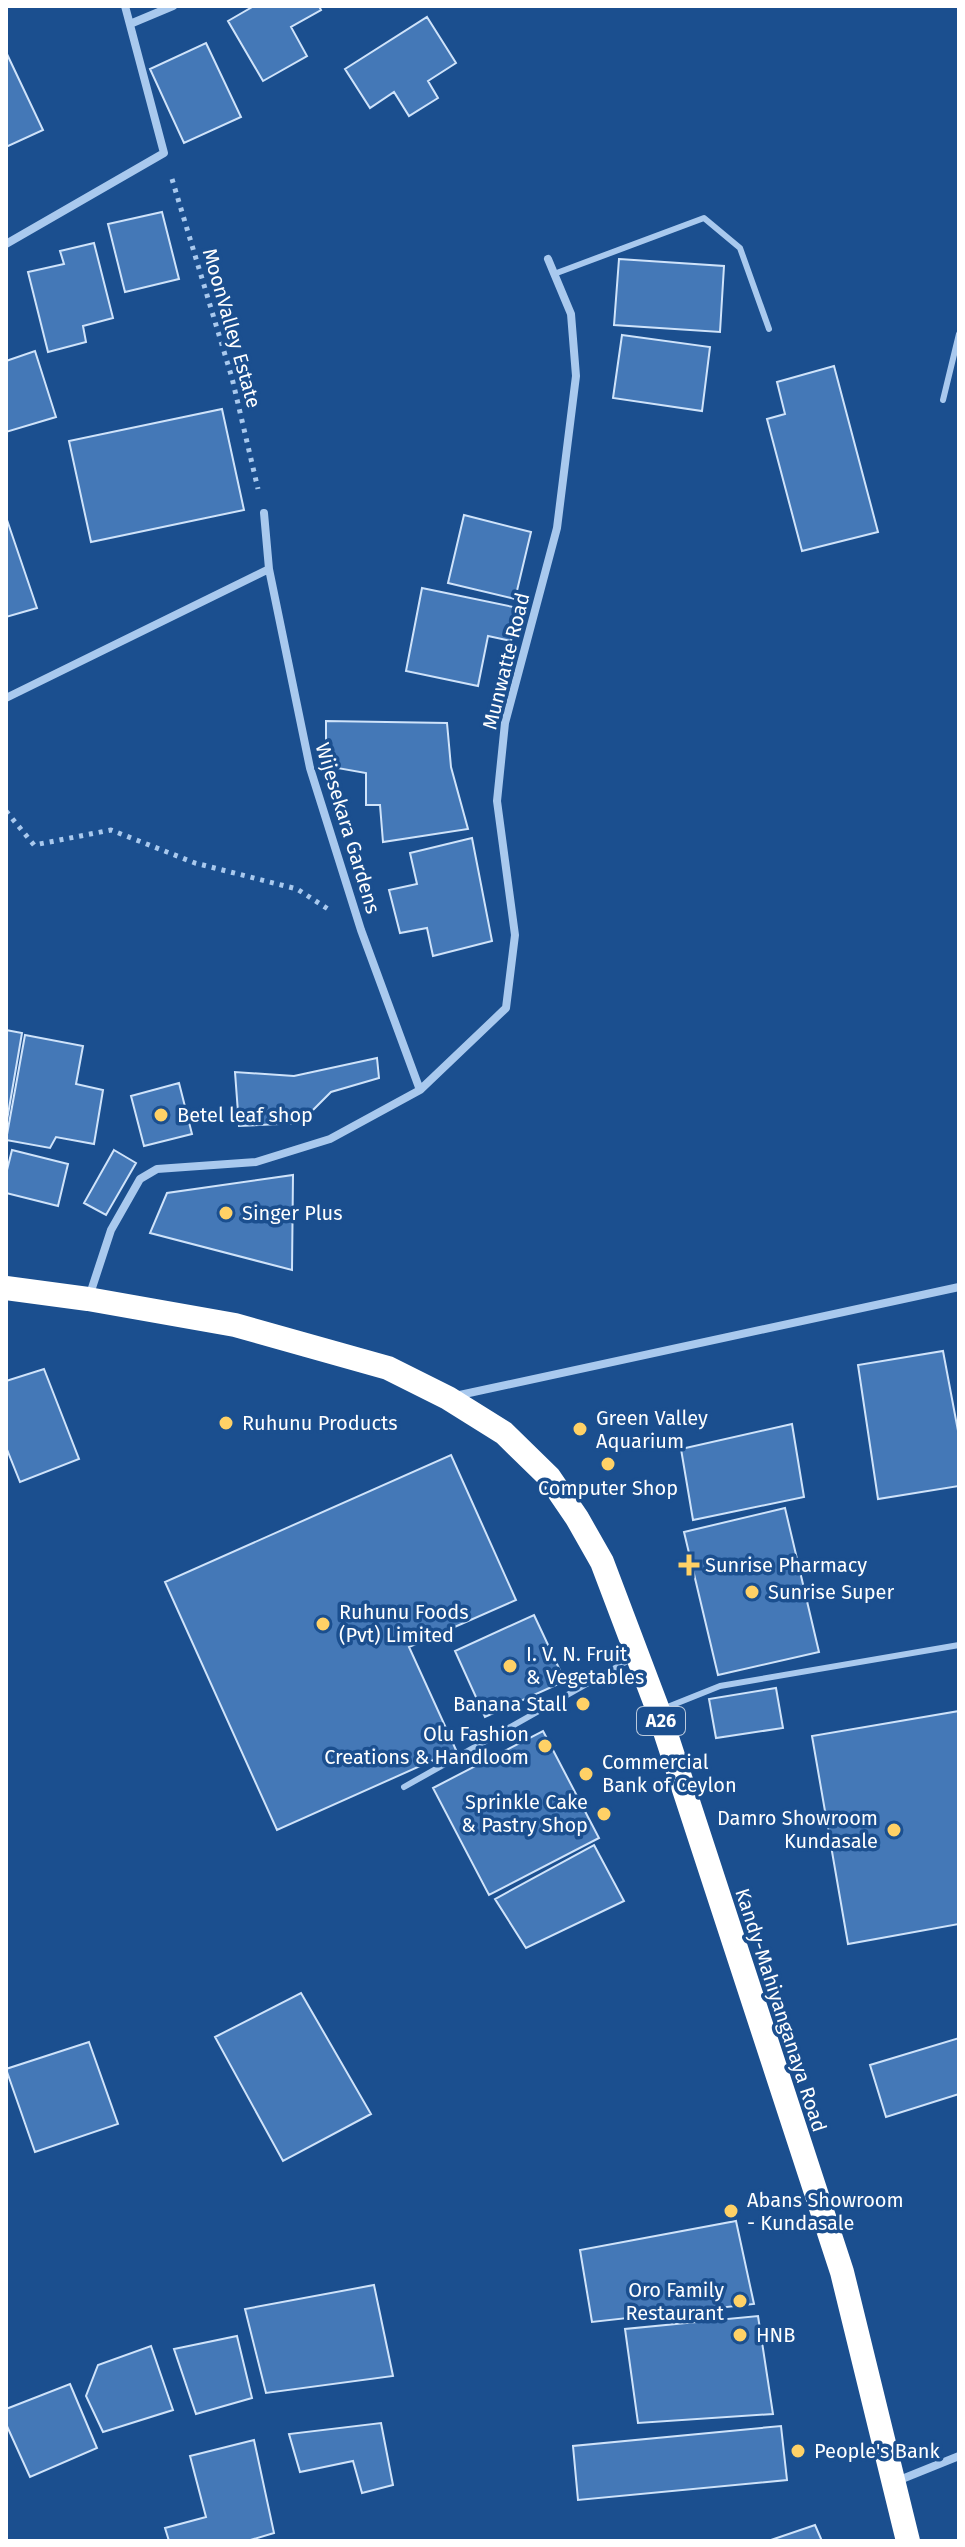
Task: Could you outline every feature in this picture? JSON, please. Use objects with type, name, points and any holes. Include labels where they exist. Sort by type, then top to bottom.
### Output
[{"type":"highway","name":"Kandy-Mahiyanganaya Road","points":[[6,1288],[88,1299],[250,1329],[388,1368],[448,1398],[504,1433],[549,1477],[602,1562],[658,1710],[842,2272],[908,2541]]},
{"type":"street","points":[[6,244],[164,153],[125,6]]},
{"type":"street","points":[[130,24],[173,6]]},
{"type":"street","name":"Munwatte Road","points":[[88,1299],[111,1230],[140,1179],[157,1169],[256,1162],[330,1139],[420,1090],[506,1008],[515,935],[497,801],[505,723],[557,528],[576,376],[571,314],[548,259]]},
{"type":"street","name":"Wijesekara Gardens","points":[[264,513],[269,569],[310,768],[361,930],[420,1090]]},
{"type":"street","points":[[6,698],[269,569]]},
{"type":"street","points":[[448,1398],[959,1287]]},
{"type":"street","points":[[893,2483],[959,2456]]},
{"type":"lane","points":[[554,274],[704,218],[740,248],[769,329]]},
{"type":"lane","points":[[943,400],[959,334]]},
{"type":"lane","points":[[658,1710],[720,1686],[959,1645]]},
{"type":"lane","points":[[404,1787],[638,1655]]},
{"type":"path","name":"MoonValley Estate","points":[[164,153],[232,378],[264,513]]},
{"type":"path","points":[[6,811],[34,845],[111,830],[195,863],[297,889],[361,930]]},
{"type":"building","points":[[254,6],[319,6],[321,10],[291,27],[307,56],[263,81],[228,21]]},
{"type":"building","points":[[427,17],[456,63],[428,81],[438,98],[409,116],[394,92],[370,108],[345,69]]},
{"type":"building","points":[[206,43],[241,117],[184,143],[150,69]]},
{"type":"building","points":[[6,52],[43,130],[6,147]]},
{"type":"building","points":[[162,212],[179,279],[125,292],[108,224]]},
{"type":"building","points":[[94,243],[113,318],[83,326],[86,342],[48,352],[28,272],[64,264],[60,251]]},
{"type":"building","points":[[619,259],[724,266],[720,332],[614,325]]},
{"type":"building","points":[[622,335],[710,347],[702,411],[613,398]]},
{"type":"building","points":[[35,351],[56,417],[6,432],[6,361]]},
{"type":"building","points":[[834,366],[878,532],[802,551],[767,419],[785,414],[777,382]]},
{"type":"building","points":[[222,409],[244,510],[91,542],[69,441]]},
{"type":"building","points":[[464,515],[531,532],[515,599],[448,583]]},
{"type":"building","points":[[6,517],[37,608],[6,617]]},
{"type":"building","points":[[422,588],[518,608],[511,641],[488,636],[478,686],[406,671]]},
{"type":"building","points":[[326,721],[447,723],[451,767],[468,829],[383,842],[380,805],[366,805],[366,773],[326,766]]},
{"type":"building","points":[[472,838],[492,941],[433,956],[427,928],[400,933],[389,890],[417,884],[410,853]]},
{"type":"building","points":[[6,1030],[22,1033],[6,1126]]},
{"type":"building","points":[[25,1035],[83,1046],[76,1084],[103,1090],[94,1144],[56,1137],[50,1148],[6,1140]]},
{"type":"building","points":[[377,1058],[379,1078],[331,1092],[300,1123],[239,1126],[235,1072],[294,1076]]},
{"type":"building","name":"Betel leaf shop","points":[[179,1083],[192,1134],[144,1146],[131,1096]]},
{"type":"building","points":[[12,1150],[68,1164],[58,1206],[6,1193],[6,1174]]},
{"type":"building","points":[[114,1150],[136,1163],[106,1215],[84,1203]]},
{"type":"building","name":"Singer Plus","points":[[293,1175],[292,1270],[150,1233],[167,1193]]},
{"type":"building","points":[[943,1351],[959,1436],[959,1486],[878,1499],[858,1365]]},
{"type":"building","points":[[44,1369],[79,1459],[20,1482],[6,1447],[6,1381]]},
{"type":"building","points":[[792,1424],[804,1497],[693,1520],[681,1449]]},
{"type":"building","name":"Ruhunu Foods (Pvt) Limited","points":[[451,1455],[516,1600],[409,1647],[456,1750],[277,1830],[165,1582]]},
{"type":"building","name":"Sunrise Super","points":[[785,1508],[819,1652],[718,1675],[684,1532]]},
{"type":"building","name":"I. V. N. Fruit & Vegetables","points":[[534,1615],[565,1681],[485,1717],[455,1651]]},
{"type":"building","points":[[776,1688],[783,1728],[716,1738],[709,1699]]},
{"type":"building","name":"Damro Showroom Kundasale","points":[[959,1711],[959,1924],[848,1944],[812,1736]]},
{"type":"building","points":[[543,1731],[599,1838],[489,1895],[433,1788]]},
{"type":"building","points":[[594,1845],[624,1901],[526,1948],[495,1899]]},
{"type":"building","points":[[301,1993],[371,2114],[283,2161],[215,2037]]},
{"type":"building","points":[[959,2038],[959,2094],[886,2117],[870,2065]]},
{"type":"building","points":[[89,2042],[118,2124],[35,2152],[6,2069]]},
{"type":"building","points":[[736,2221],[754,2304],[592,2322],[580,2250]]},
{"type":"building","points":[[374,2285],[393,2376],[266,2393],[245,2309]]},
{"type":"building","points":[[758,2316],[773,2414],[638,2423],[625,2329]]},
{"type":"building","points":[[237,2336],[252,2398],[196,2414],[174,2349]]},
{"type":"building","points":[[151,2346],[173,2410],[103,2432],[86,2396],[98,2365]]},
{"type":"building","points":[[70,2384],[97,2448],[30,2477],[6,2424],[6,2409]]},
{"type":"building","points":[[381,2423],[393,2485],[362,2493],[353,2461],[300,2472],[289,2434]]},
{"type":"building","points":[[781,2426],[787,2480],[578,2500],[573,2446]]},
{"type":"building","points":[[254,2440],[274,2533],[247,2541],[169,2541],[165,2528],[206,2517],[190,2456]]},
{"type":"building","points":[[815,2525],[822,2541],[768,2541]]},
{"type":"place","name":"Betel leaf shop","points":[[161,1115]]},
{"type":"place","name":"Singer Plus","points":[[226,1213]]},
{"type":"place","name":"Ruhunu Products","points":[[226,1423]]},
{"type":"place","name":"Green Valley Aquarium","points":[[580,1429]]},
{"type":"place","name":"Computer Shop","points":[[608,1464]]},
{"type":"place","name":"Sunrise Pharmacy","points":[[689,1565]]},
{"type":"place","name":"Sunrise Super","points":[[752,1592]]},
{"type":"place","name":"Ruhunu Foods (Pvt) Limited","points":[[323,1624]]},
{"type":"place","name":"I. V. N. Fruit & Vegetables","points":[[510,1666]]},
{"type":"place","name":"Banana Stall","points":[[583,1704]]},
{"type":"place","name":"Olu Fashion Creations & Handloom","points":[[545,1746]]},
{"type":"place","name":"Commercial Bank of Ceylon","points":[[586,1774]]},
{"type":"place","name":"Sprinkle Cake & Pastry Shop","points":[[604,1814]]},
{"type":"place","name":"Damro Showroom Kundasale","points":[[894,1830]]},
{"type":"place","name":"Abans Showroom - Kundasale","points":[[731,2211]]},
{"type":"place","name":"Oro Family Restaurant","points":[[740,2301]]},
{"type":"place","name":"HNB","points":[[740,2335]]},
{"type":"place","name":"People's Bank","points":[[798,2451]]}]
